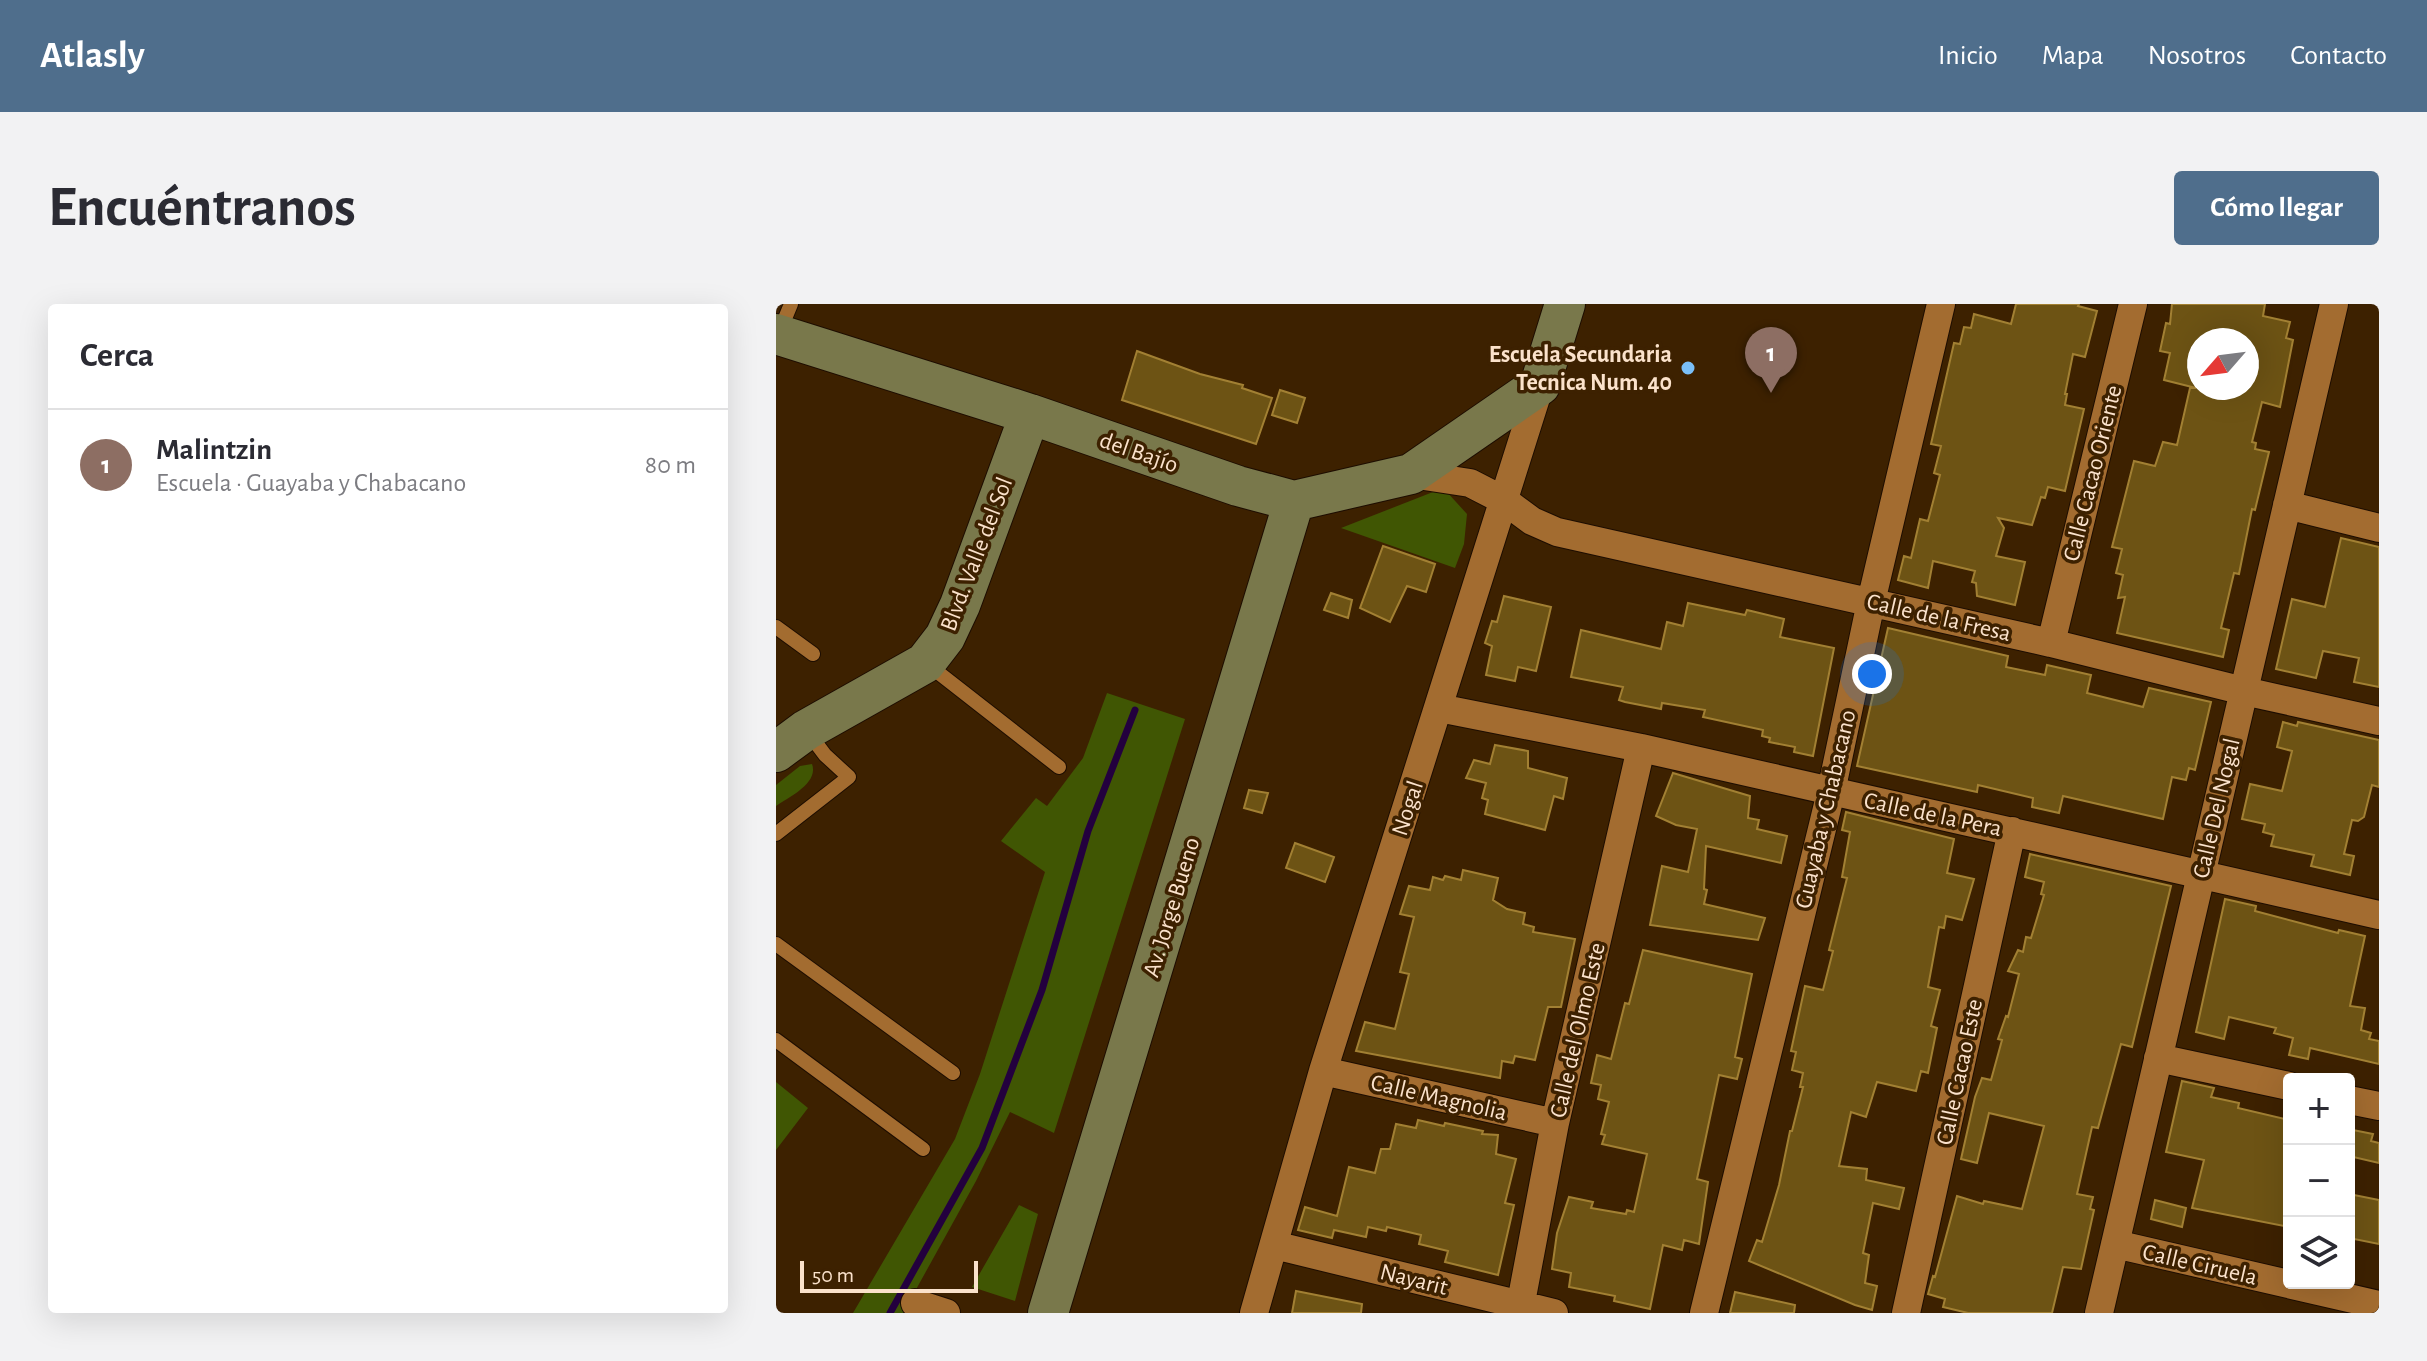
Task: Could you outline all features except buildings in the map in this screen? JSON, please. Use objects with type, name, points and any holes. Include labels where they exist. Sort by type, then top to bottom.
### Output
[{"type":"street","name":"Nogal","points":[[1254,1313],[1323,1071],[1565,304]]},
{"type":"street","name":"Guayaba y Chabacano","points":[[1704,1313],[1831,792],[1871,602],[1941,304]]},
{"type":"street","name":"Calle Cacao Oriente","points":[[2051,643],[2133,304]]},
{"type":"street","name":"Calle Del Nogal","points":[[2099,1313],[2334,304]]},
{"type":"street","name":"del Bajío","points":[[782,324],[1238,486],[1294,501],[1411,474],[1470,483],[1505,501]]},
{"type":"street","points":[[1411,474],[1540,385]]},
{"type":"street","name":"Blvd. Valle del Sol","points":[[791,741],[925,663],[945,637],[960,605],[1030,414]]},
{"type":"street","name":"Av. Jorge Bueno","points":[[1048,1313],[1294,501]]},
{"type":"street","name":"Calle de la Fresa","points":[[1505,501],[1532,521],[1557,532],[2051,643],[2379,721]]},
{"type":"street","points":[[2287,505],[2379,528]]},
{"type":"street","name":"Calle de la Pera","points":[[1439,708],[1641,748],[2379,915]]},
{"type":"street","name":"Calle del Olmo Este","points":[[1520,1309],[1555,1123],[1641,748]]},
{"type":"street","name":"Calle Cacao Este","points":[[1906,1313],[2012,831]]},
{"type":"street","points":[[2158,1058],[2283,1085]]},
{"type":"street","name":"Calle Magnolia","points":[[1323,1071],[1555,1123]]},
{"type":"street","points":[[2355,1101],[2379,1106]]},
{"type":"street","name":"Calle Ciruela","points":[[2115,1244],[2301,1300],[2379,1305]]},
{"type":"street","name":"Nayarit","points":[[1274,1245],[1520,1309],[1554,1313]]},
{"type":"street","points":[[915,1303],[946,1313]]},
{"type":"lane","points":[[776,627],[813,654]]},
{"type":"lane","points":[[925,663],[1059,767]]},
{"type":"lane","points":[[776,834],[849,777],[825,755],[791,741]]},
{"type":"lane","points":[[776,944],[953,1073]]},
{"type":"lane","points":[[776,1040],[923,1149]]},
{"type":"green space","points":[[1446,491],[1467,514],[1464,544],[1455,568],[1341,528],[1433,492]]},
{"type":"green space","points":[[1107,693],[1185,719],[1054,1133],[1010,1112],[976,1181],[903,1313],[853,1313],[955,1139],[980,1074],[1045,872],[1001,841],[1036,798],[1047,806],[1083,758]]},
{"type":"green space","points":[[812,764],[813,771],[807,783],[776,806],[776,785],[800,766]]},
{"type":"green space","points":[[776,1082],[808,1108],[776,1150]]},
{"type":"green space","points":[[1019,1205],[1038,1214],[1015,1301],[972,1287]]},
{"type":"waterway","points":[[890,1313],[982,1148],[1042,990],[1088,831],[1135,710]]},
{"type":"place","name":"Escuela Secundaria Tecnica Num. 40","points":[[1688,368]]},
{"type":"place","name":"Malintzin","points":[[1771,393]]}]
